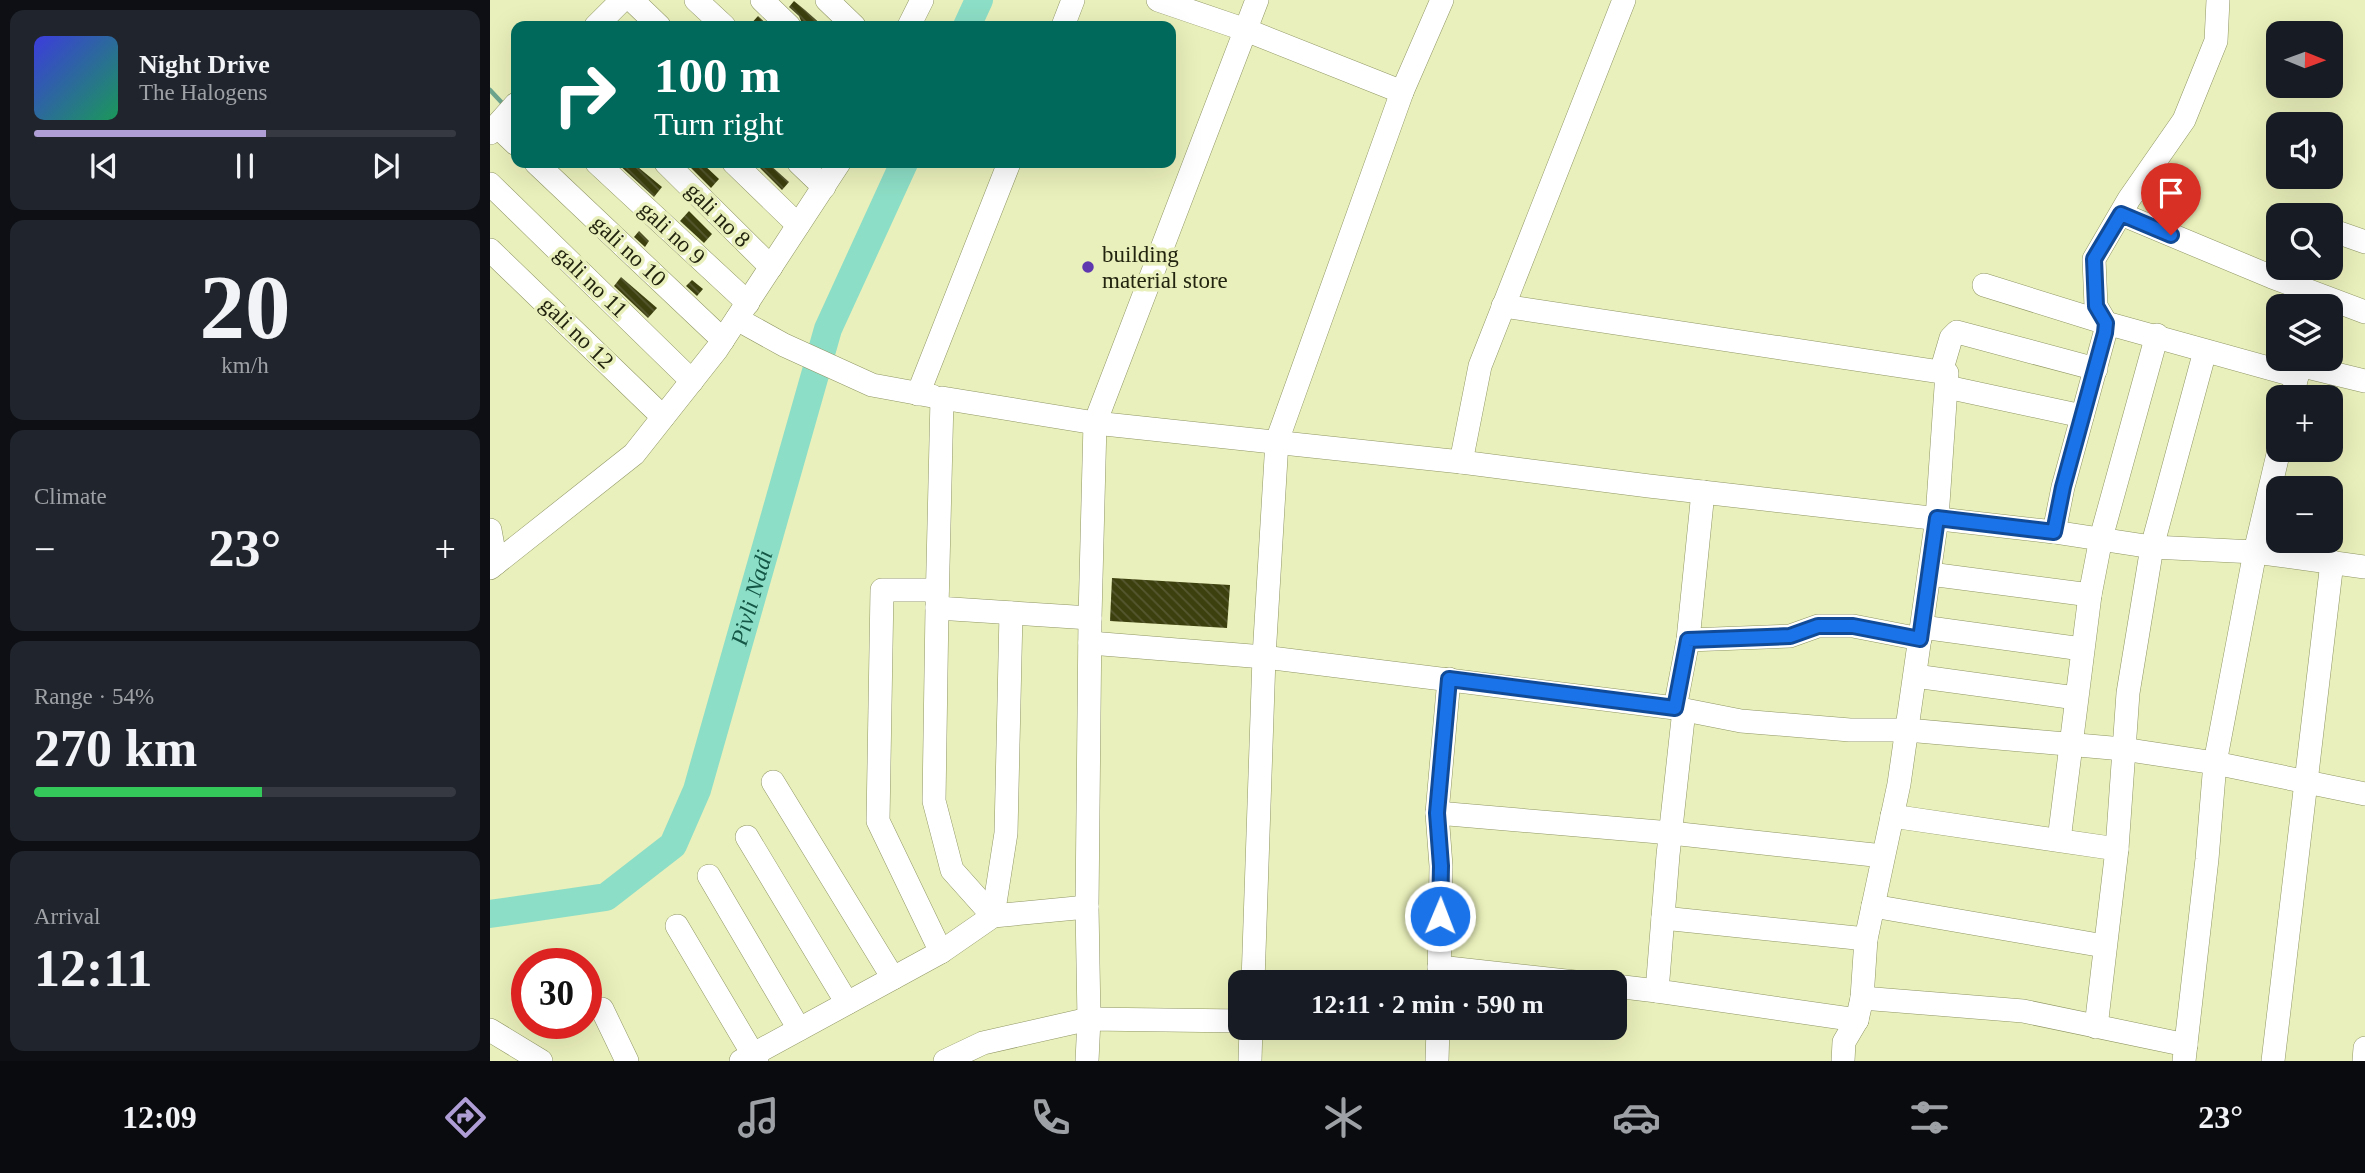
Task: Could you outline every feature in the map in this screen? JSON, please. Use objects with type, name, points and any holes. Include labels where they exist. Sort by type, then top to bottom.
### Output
[{"type":"street","points":[[601,21],[622,0]]},
{"type":"street","points":[[632,0],[654,21]]},
{"type":"street","points":[[696,0],[719,21]]},
{"type":"street","points":[[762,0],[784,21]]},
{"type":"street","points":[[827,0],[849,21]]},
{"type":"street","points":[[912,21],[922,0]]},
{"type":"street","points":[[1065,21],[1073,0]]},
{"type":"street","points":[[1158,0],[1246,30],[1402,92]]},
{"type":"street","points":[[1087,1061],[1090,618],[1095,423],[1257,0]]},
{"type":"street","points":[[1252,970],[1264,657],[1277,441],[1402,92],[1442,0]]},
{"type":"street","points":[[1461,462],[1480,366],[1625,0]]},
{"type":"street","points":[[2054,532],[2063,487],[2106,323],[2096,306],[2094,259],[2183,120],[2216,41],[2218,0]]},
{"type":"street","points":[[511,110],[494,130],[511,141]]},
{"type":"street","name":"gali no 10","points":[[541,168],[723,340]]},
{"type":"street","name":"gali no 9","points":[[602,168],[742,311],[784,345],[872,385],[1095,423],[1461,462],[2054,532],[2152,547],[2255,552],[2365,567]]},
{"type":"street","name":"gali no 8","points":[[671,168],[771,267]]},
{"type":"street","points":[[739,168],[798,226]]},
{"type":"street","points":[[804,168],[824,187]]},
{"type":"street","points":[[493,565],[634,454],[723,340],[836,168]]},
{"type":"street","points":[[918,394],[1007,168]]},
{"type":"street","name":"gali no 11","points":[[490,184],[692,381]]},
{"type":"street","points":[[2121,214],[2272,278],[2365,312]]},
{"type":"street","points":[[2343,234],[2365,242]]},
{"type":"street","name":"gali no 12","points":[[490,250],[663,417]]},
{"type":"street","points":[[1984,285],[2106,323],[2157,335],[2291,385]]},
{"type":"street","points":[[1503,306],[1944,379],[2082,416]]},
{"type":"street","points":[[1843,1061],[1844,1042],[1860,1009],[1866,939],[1907,730],[1937,518],[1944,379],[1951,338],[1957,332],[2096,369]]},
{"type":"street","points":[[2059,840],[2082,649],[2101,538],[2157,335]]},
{"type":"street","points":[[2096,1027],[2117,849],[2128,693],[2152,547],[2206,351]]},
{"type":"street","points":[[2294,385],[2299,365],[2365,381]]},
{"type":"street","points":[[942,398],[934,801],[952,870],[993,916]]},
{"type":"street","points":[[1627,987],[1860,1009],[2023,1011],[2096,1027],[2185,1053],[2215,763],[2255,552],[2276,462]]},
{"type":"street","points":[[1657,991],[1680,709],[1703,492]]},
{"type":"street","points":[[490,530],[493,565]]},
{"type":"street","points":[[2273,1061],[2332,562]]},
{"type":"street","points":[[1930,574],[2090,595]]},
{"type":"street","points":[[941,952],[878,821],[882,590],[1011,613],[1090,618]]},
{"type":"street","points":[[993,916],[1006,832],[1011,613]]},
{"type":"street","points":[[1688,640],[1790,636],[1818,626],[1853,626],[2082,649]]},
{"type":"street","points":[[1090,643],[1264,657],[1449,679],[1680,709],[1741,721],[1850,730],[1907,730],[2123,749],[2215,763],[2365,794]]},
{"type":"street","points":[[1915,676],[2076,698]]},
{"type":"street","points":[[1439,970],[1441,866],[1437,813],[1449,679]]},
{"type":"street","points":[[773,782],[893,978]]},
{"type":"street","points":[[1437,813],[1671,833],[1884,856]]},
{"type":"street","points":[[1892,816],[2117,849]]},
{"type":"street","points":[[747,837],[847,1003]]},
{"type":"street","points":[[709,876],[799,1029]]},
{"type":"street","points":[[1873,906],[2104,946]]},
{"type":"street","points":[[677,926],[750,1059],[799,1029],[941,952],[993,916],[1087,907]]},
{"type":"street","points":[[1663,918],[1866,939]]},
{"type":"street","points":[[602,1009],[627,1061]]},
{"type":"street","points":[[945,1061],[982,1043],[1089,1019],[1228,1020]]},
{"type":"street","points":[[490,1030],[541,1061]]},
{"type":"street","points":[[1251,1040],[1251,1061]]},
{"type":"street","points":[[1437,1061],[1438,1040]]},
{"type":"street","points":[[2364,1061],[2365,1048]]},
{"type":"building","points":[[794,1],[817,21],[801,21],[789,7]]},
{"type":"building","points":[[622,168],[639,168],[662,187],[654,197]]},
{"type":"building","points":[[691,168],[707,168],[719,179],[711,188]]},
{"type":"building","points":[[760,168],[774,168],[789,182],[782,190]]},
{"type":"building","points":[[689,211],[712,234],[704,243],[680,221]]},
{"type":"building","points":[[639,231],[649,241],[645,247],[634,237]]},
{"type":"building","points":[[621,277],[657,308],[648,318],[614,286]]},
{"type":"building","points":[[692,280],[703,289],[697,296],[686,286]]},
{"type":"building","points":[[1112,578],[1230,585],[1227,628],[1110,621]]},
{"type":"waterway","name":"Pivli Nadi","points":[[969,21],[979,0]]},
{"type":"waterway","points":[[490,90],[504,105]]},
{"type":"waterway","name":"Pivli Nadi","points":[[490,914],[606,897],[673,845],[697,790],[828,329],[902,168]]},
{"type":"place","name":"building material store","points":[[1088,267]]},
{"type":"route","points":[[1440,916],[1441,866],[1437,813],[1449,679],[1675,708],[1688,640],[1790,636],[1818,626],[1853,626],[1920,639],[1937,518],[2054,532],[2063,487],[2105,333],[2106,323],[2096,306],[2094,259],[2121,214],[2171,235]]}]
